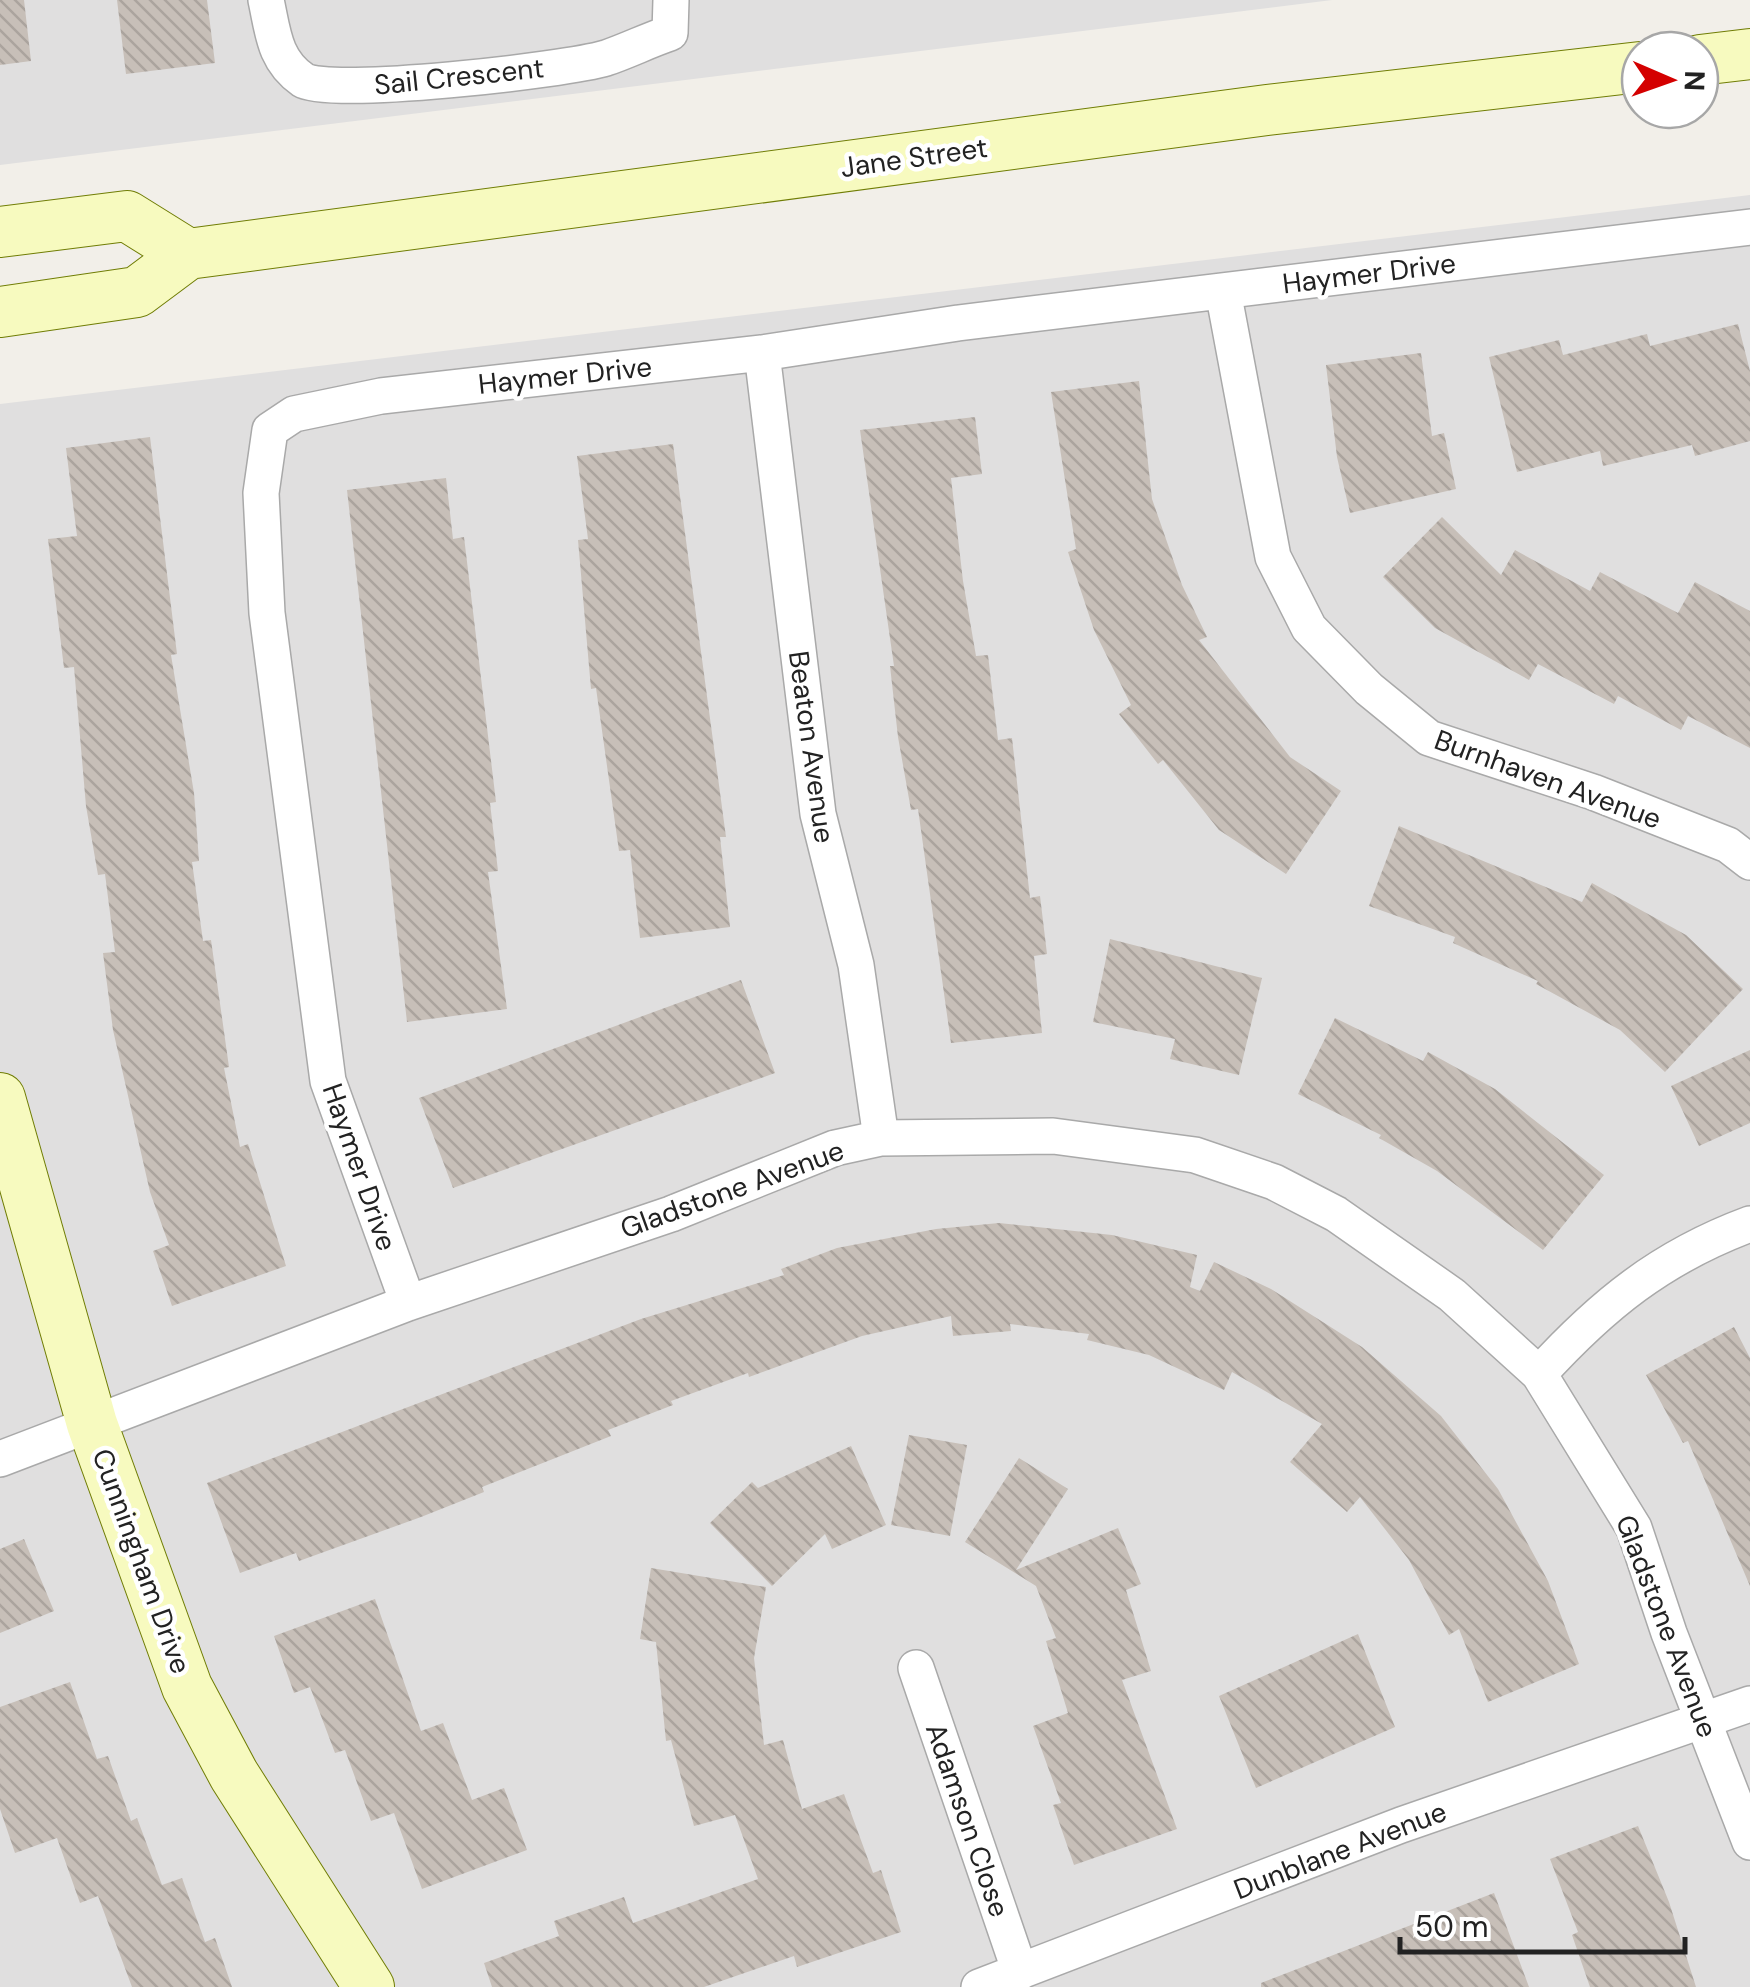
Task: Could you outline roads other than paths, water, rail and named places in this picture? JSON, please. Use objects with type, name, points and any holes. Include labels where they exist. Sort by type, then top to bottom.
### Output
[{"type":"main road","points":[[1720,58],[1750,54]]},
{"type":"main road","name":"Jane Street","points":[[0,312],[137,292],[188,254],[1228,115],[1620,69]]},
{"type":"main road","points":[[0,232],[127,216],[188,254]]},
{"type":"main road","name":"Cunningham Drive","points":[[0,1098],[92,1424],[187,1687],[234,1775],[370,1987]]},
{"type":"street","name":"Sail Crescent","points":[[266,0],[278,58],[306,82],[375,86],[512,76],[605,58],[670,33],[672,0]]},
{"type":"street","name":"Haymer Drive","points":[[408,1303],[328,1081],[266,614],[261,492],[270,430],[294,414],[381,396],[762,353],[958,323],[1750,227]]},
{"type":"street","name":"Burnhaven Avenue","points":[[1223,291],[1272,557],[1309,628],[1369,689],[1429,738],[1593,792],[1728,845],[1750,862]]},
{"type":"street","name":"Beaton Avenue","points":[[762,353],[818,814],[856,966],[881,1138]]},
{"type":"street","name":"Gladstone Avenue","points":[[0,1459],[408,1303],[671,1214],[834,1148],[881,1138],[1053,1136],[1195,1156],[1274,1182],[1336,1214],[1452,1295],[1539,1374],[1634,1528],[1750,1842]]},
{"type":"street","points":[[1539,1374],[1600,1309],[1671,1260],[1750,1224]]},
{"type":"street","name":"Adamson Close","points":[[916,1668],[1020,1972]]},
{"type":"street","name":"Dunblane Avenue","points":[[979,1987],[1401,1825],[1750,1704]]}]
